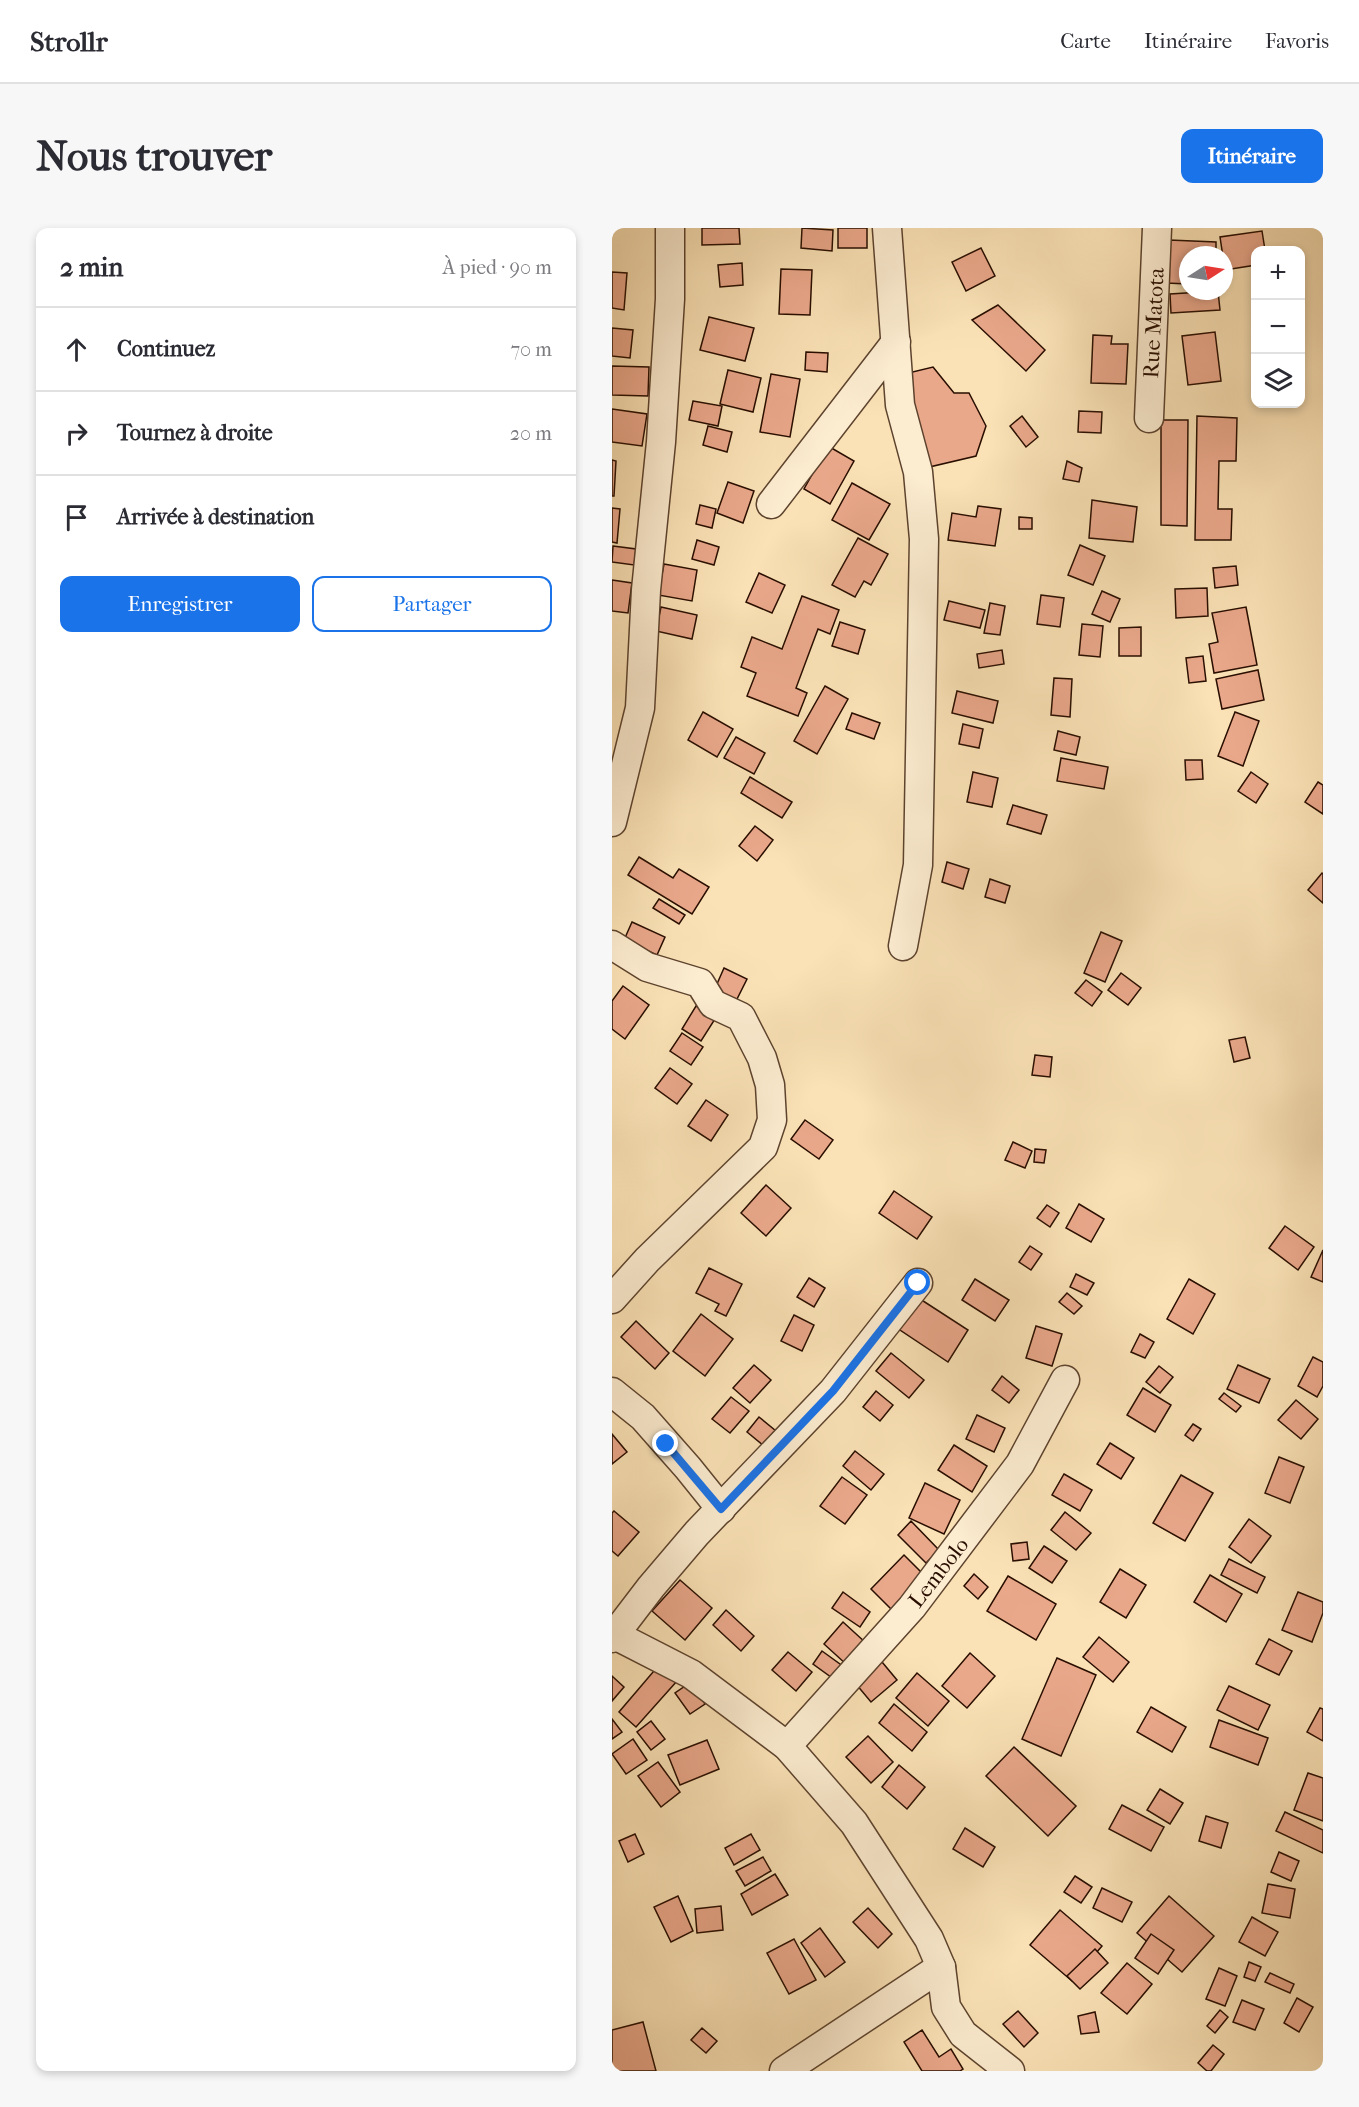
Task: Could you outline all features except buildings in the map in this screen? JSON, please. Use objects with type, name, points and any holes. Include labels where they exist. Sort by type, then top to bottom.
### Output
[{"type":"street","points":[[612,822],[640,708],[646,590],[661,442],[668,335],[670,228]]},
{"type":"street","points":[[887,228],[900,405],[918,472],[924,539],[918,865],[903,946]]},
{"type":"street","name":"Rue Matota","points":[[1149,418],[1157,228]]},
{"type":"street","points":[[771,504],[896,342]]},
{"type":"street","points":[[612,945],[647,967],[700,983],[713,1004],[741,1017],[762,1058],[770,1085],[772,1120],[763,1147],[647,1260],[612,1299]]},
{"type":"street","points":[[918,1283],[833,1391],[697,1533],[665,1569],[614,1636],[691,1674],[787,1746],[854,1823],[929,1939],[941,1967],[946,2007],[963,2034],[1010,2071]]},
{"type":"street","name":"Lembolo","points":[[787,1746],[927,1588],[1020,1464],[1065,1380]]},
{"type":"street","points":[[612,1392],[643,1417],[721,1509]]},
{"type":"street","points":[[784,2071],[941,1967]]},
{"type":"route","points":[[666,1444],[721,1509],[833,1391],[918,1283]]}]
